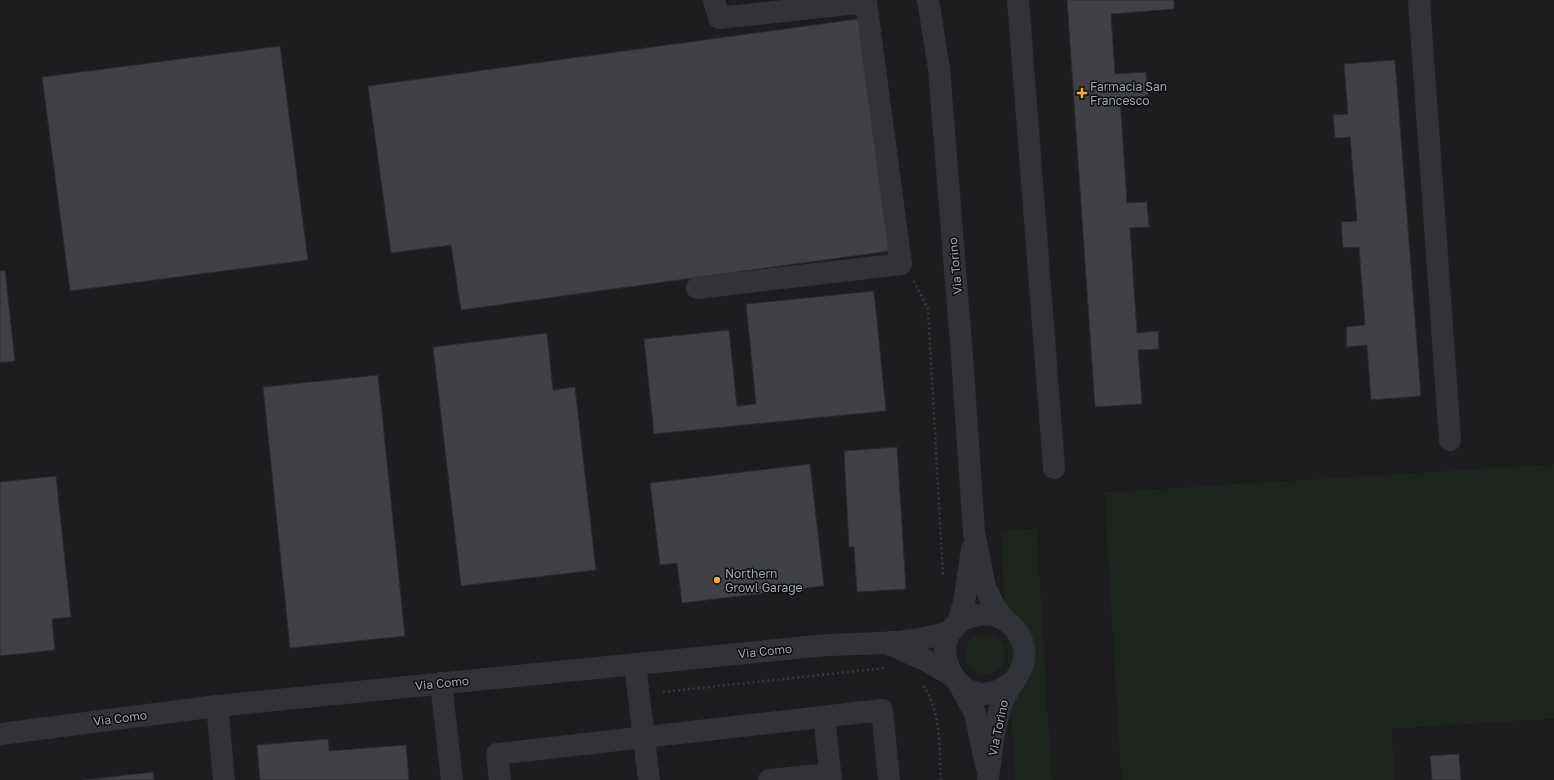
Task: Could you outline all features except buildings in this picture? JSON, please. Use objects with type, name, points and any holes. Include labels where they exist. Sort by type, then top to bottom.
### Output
[{"type":"street","points":[[696,288],[901,264],[866,2],[719,18],[714,0]]},
{"type":"street","name":"Via Torino","points":[[928,0],[940,69],[974,532],[985,587],[992,602],[1004,620],[1018,632],[1024,648],[1022,666],[1001,705],[988,779]]},
{"type":"street","points":[[1018,0],[1054,468]]},
{"type":"street","points":[[1419,0],[1450,440]]},
{"type":"street","name":"Via Torino","points":[[974,532],[964,603],[955,628],[947,640],[945,652],[946,664],[975,713],[988,779]]},
{"type":"street","name":"Via Torino","points":[[955,628],[966,619],[983,614],[1004,620]]},
{"type":"street","name":"Via Como","points":[[0,734],[217,706],[826,645],[927,638],[955,628]]},
{"type":"street","name":"Via Como","points":[[885,642],[925,660],[955,679]]},
{"type":"street","points":[[635,664],[649,780]]},
{"type":"street","name":"Via Torino","points":[[955,679],[975,692],[986,693],[998,691],[1013,681]]},
{"type":"street","points":[[441,684],[452,780]]},
{"type":"street","points":[[217,706],[224,780]]},
{"type":"street","points":[[500,780],[497,754],[882,710],[889,780]]},
{"type":"street","points":[[769,780],[831,777],[824,717]]},
{"type":"path","points":[[935,444],[943,577]]},
{"type":"shaded area","points":[[0,0],[1554,0],[1554,464],[1104,492],[1121,780],[1052,780],[1037,528],[1000,531],[1015,780],[0,780]]},
{"type":"shaded area","points":[[1554,464],[1554,719],[1392,729],[1394,780],[1121,780],[1104,492]]},
{"type":"shaded area","points":[[1037,528],[1052,780],[1015,780],[1000,531]]},
{"type":"shaded area","points":[[981,634],[989,634],[996,637],[1002,643],[1005,654],[1002,665],[996,671],[989,674],[981,674],[974,671],[968,665],[965,658],[965,650],[968,643],[974,637]]},
{"type":"shaded area","points":[[1554,719],[1554,780],[1394,780],[1391,729]]},
{"type":"place","name":"Farmacia San Francesco","points":[[1082,93]]},
{"type":"place","name":"Northern Growl Garage","points":[[717,580]]}]
